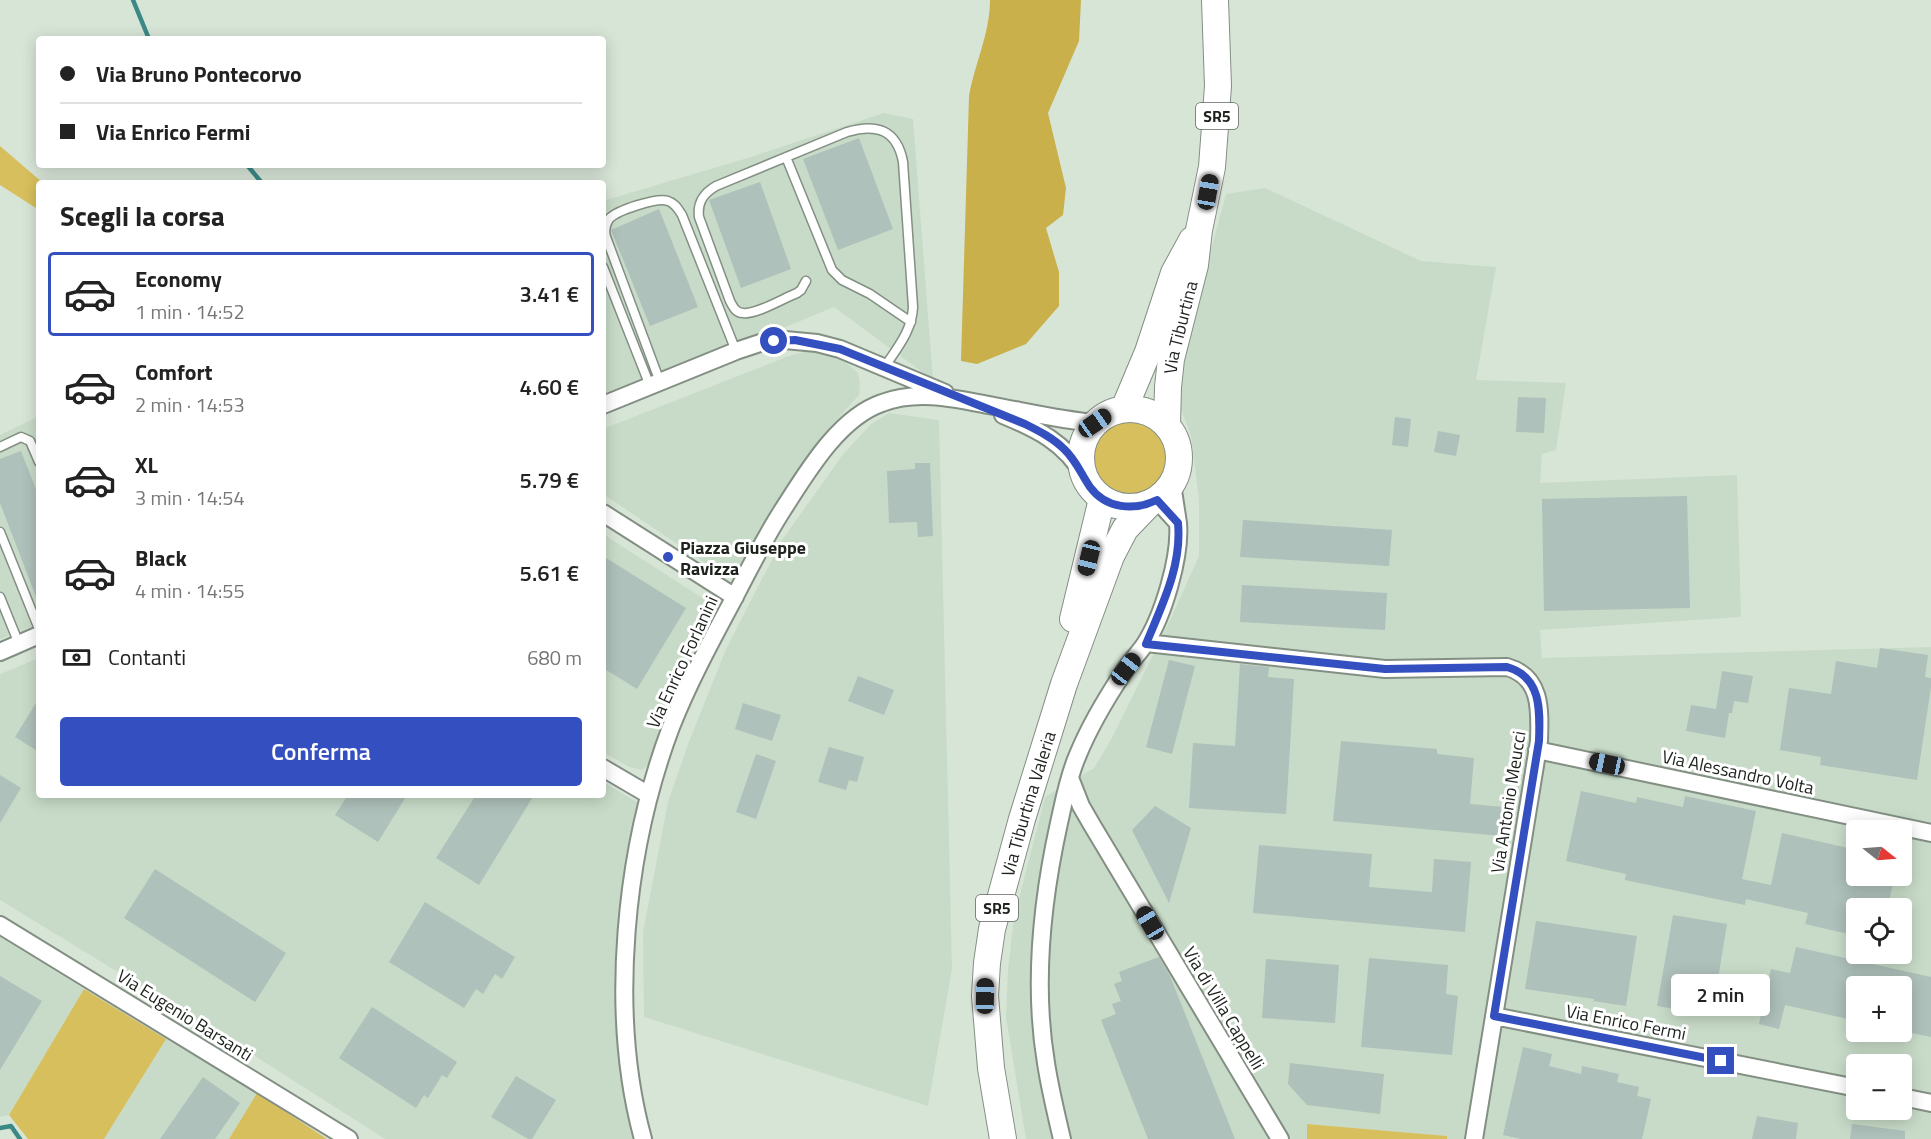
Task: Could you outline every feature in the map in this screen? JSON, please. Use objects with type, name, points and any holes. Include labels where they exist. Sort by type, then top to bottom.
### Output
[{"type":"main road","name":"Via Tiburtina","points":[[1160,496],[1178,470],[1179,454],[1175,438],[1167,425],[1170,369],[1195,265],[1199,230],[1210,180],[1217,121],[1218,64],[1215,0]]},
{"type":"main road","name":"Via Tiburtina","points":[[1124,409],[1148,352],[1178,264],[1199,230]]},
{"type":"main road","points":[[1160,496],[1138,507],[1125,507],[1102,499],[1091,489],[1084,476],[1081,462],[1082,448],[1087,434],[1095,423],[1108,414],[1124,409],[1147,412],[1167,425]]},
{"type":"main road","name":"Via Tiburtina Valeria","points":[[1004,1139],[996,1104],[985,996],[988,948],[997,906],[1064,684],[1116,546],[1130,524],[1160,496]]},
{"type":"main road","name":"Via Tiburtina Valeria","points":[[1064,684],[1074,615],[1102,499]]},
{"type":"street","points":[[606,404],[736,351],[763,342],[795,340],[840,349],[1013,419],[1053,440],[1074,460],[1084,476]]},
{"type":"street","name":"Via Enrico Forlanini","points":[[643,1139],[629,1072],[626,940],[638,848],[649,795],[679,708],[762,544],[832,441],[857,416],[880,403],[906,397],[938,396],[961,399]]},
{"type":"street","points":[[961,399],[1067,420],[1095,423]]},
{"type":"street","points":[[1062,1139],[1046,1062],[1041,1020],[1041,980],[1049,885],[1056,838],[1070,777],[1081,748],[1126,669],[1146,644],[1172,575],[1178,548],[1178,523],[1160,496]]},
{"type":"street","points":[[606,515],[735,597]]},
{"type":"street","points":[[0,652],[36,636]]},
{"type":"street","name":"Via Antonio Meucci","points":[[1146,644],[1385,669],[1507,667],[1518,670],[1528,677],[1539,705],[1538,750],[1474,1139]]},
{"type":"street","name":"Via Alessandro Volta","points":[[1538,750],[1931,833]]},
{"type":"street","points":[[606,770],[649,795]]},
{"type":"street","name":"Via di Villa Cappelli","points":[[1070,777],[1077,798],[1092,825],[1280,1139]]},
{"type":"street","name":"Via Eugenio Barsanti","points":[[0,925],[349,1139]]},
{"type":"street","name":"Via Enrico Fermi","points":[[1494,1016],[1846,1086]]},
{"type":"street","points":[[1912,1099],[1931,1103]]},
{"type":"lane","points":[[806,281],[801,290],[755,312],[745,314],[736,310],[729,302],[699,217],[699,204],[710,189],[848,132],[863,128],[883,131],[896,141],[903,162],[913,307],[907,334],[884,368]]},
{"type":"lane","points":[[786,158],[832,270],[842,280],[870,294],[911,322]]},
{"type":"lane","points":[[606,228],[607,223],[616,214],[652,201],[665,200],[675,205],[682,215],[736,351]]},
{"type":"lane","points":[[606,237],[655,384]]},
{"type":"lane","points":[[606,274],[655,384]]},
{"type":"lane","points":[[0,447],[21,437],[30,441],[36,455]]},
{"type":"lane","points":[[0,532],[36,622]]},
{"type":"lane","points":[[0,597],[19,644]]},
{"type":"shaded area","points":[[990,0],[1081,0],[1079,41],[1048,113],[1066,188],[1063,215],[1046,228],[1059,272],[1059,306],[1026,344],[977,364],[961,361],[969,96],[988,24]]},
{"type":"shaded area","points":[[884,113],[913,119],[933,380],[834,307],[781,329],[606,393],[606,200],[754,156]]},
{"type":"shaded area","points":[[0,146],[40,180],[36,180],[36,208],[0,185]]},
{"type":"shaded area","points":[[1265,188],[1421,261],[1496,267],[1476,380],[1566,383],[1556,450],[1542,454],[1540,483],[1737,475],[1741,617],[1540,630],[1542,658],[1931,647],[1931,1139],[1447,1139],[1447,1136],[1308,1124],[1307,1139],[1026,1139],[1006,1017],[1014,918],[1045,797],[1094,768],[1112,738],[1199,556],[1199,500],[1191,436],[1178,401],[1193,316],[1226,194]]},
{"type":"shaded area","points":[[808,351],[834,355],[858,373],[859,395],[819,439],[740,571],[722,574],[606,496],[606,428],[786,357]]},
{"type":"shaded area","points":[[889,413],[939,420],[952,969],[928,1106],[644,1017],[643,932],[668,802],[688,744],[726,649],[782,540],[844,453],[871,424]]},
{"type":"shaded area","points":[[36,417],[36,625],[0,639],[0,435]]},
{"type":"shaded area","points":[[1130,422],[1150,428],[1160,438],[1166,458],[1160,478],[1150,488],[1130,494],[1110,488],[1100,478],[1094,458],[1100,438],[1110,428]]},
{"type":"shaded area","points":[[606,536],[718,608],[652,762],[642,770],[629,767],[606,754]]},
{"type":"shaded area","points":[[36,659],[36,798],[606,798],[606,784],[637,802],[620,914],[615,1009],[634,1139],[385,1139],[247,1051],[0,900],[0,674]]},
{"type":"shaded area","points":[[0,937],[84,989],[9,1115],[0,1117]]},
{"type":"shaded area","points":[[84,989],[166,1039],[104,1139],[28,1139],[9,1115]]},
{"type":"shaded area","points":[[166,1039],[257,1093],[229,1139],[104,1139]]},
{"type":"shaded area","points":[[257,1093],[327,1139],[229,1139]]},
{"type":"shaded area","points":[[1307,1124],[1447,1136],[1447,1139],[1307,1139]]},
{"type":"building","points":[[859,138],[893,229],[838,250],[803,159]]},
{"type":"building","points":[[760,182],[791,269],[741,288],[709,200]]},
{"type":"building","points":[[659,209],[698,307],[650,326],[611,230]]},
{"type":"building","points":[[1518,397],[1546,398],[1544,433],[1516,432]]},
{"type":"building","points":[[1395,417],[1411,419],[1408,447],[1392,445]]},
{"type":"building","points":[[1438,431],[1460,435],[1456,456],[1434,452]]},
{"type":"building","points":[[21,451],[36,489],[36,597],[0,503],[0,459]]},
{"type":"building","points":[[915,463],[930,463],[933,536],[918,537],[917,522],[889,523],[887,471],[915,469]]},
{"type":"building","points":[[1687,496],[1690,608],[1544,611],[1542,499]]},
{"type":"building","points":[[1243,520],[1392,530],[1389,566],[1240,557]]},
{"type":"building","points":[[606,558],[686,608],[637,689],[606,670]]},
{"type":"building","points":[[1242,585],[1387,593],[1385,630],[1240,622]]},
{"type":"building","points":[[1880,648],[1928,655],[1925,677],[1931,678],[1931,687],[1917,780],[1820,765],[1821,757],[1780,750],[1789,688],[1831,694],[1836,661],[1877,668]]},
{"type":"building","points":[[1169,660],[1195,666],[1172,754],[1146,747]]},
{"type":"building","points":[[1240,664],[1269,667],[1268,677],[1294,679],[1286,814],[1189,808],[1193,743],[1235,746]]},
{"type":"building","points":[[1722,671],[1753,676],[1748,703],[1734,701],[1732,713],[1729,713],[1725,738],[1686,731],[1691,705],[1716,709]]},
{"type":"building","points":[[858,676],[894,690],[884,715],[848,701]]},
{"type":"building","points":[[36,703],[36,750],[15,737]]},
{"type":"building","points":[[743,703],[781,715],[772,741],[735,729]]},
{"type":"building","points":[[1341,741],[1437,749],[1437,754],[1474,758],[1470,804],[1504,807],[1502,836],[1333,821]]},
{"type":"building","points":[[829,747],[864,757],[857,782],[849,780],[846,790],[818,782]]},
{"type":"building","points":[[756,754],[776,761],[756,819],[736,812]]},
{"type":"building","points":[[0,775],[21,788],[0,823]]},
{"type":"building","points":[[1581,791],[1636,803],[1637,797],[1683,807],[1685,796],[1756,811],[1742,879],[1771,885],[1782,833],[1846,848],[1846,886],[1893,886],[1890,898],[1846,898],[1846,933],[1805,924],[1808,913],[1746,899],[1745,905],[1625,880],[1626,874],[1566,861]]},
{"type":"building","points":[[346,798],[405,798],[378,842],[335,815]]},
{"type":"building","points":[[474,798],[532,798],[479,885],[436,858]]},
{"type":"building","points":[[1155,806],[1191,828],[1169,903],[1132,830]]},
{"type":"building","points":[[1259,845],[1372,854],[1369,887],[1432,892],[1434,859],[1471,862],[1465,932],[1253,913]]},
{"type":"building","points":[[155,869],[286,953],[255,1002],[124,918]]},
{"type":"building","points":[[425,902],[515,957],[502,979],[495,974],[483,994],[476,989],[464,1008],[389,962]]},
{"type":"building","points":[[1673,915],[1727,924],[1712,1015],[1657,1006]]},
{"type":"building","points":[[1536,921],[1637,936],[1626,1006],[1525,989]]},
{"type":"building","points":[[1796,947],[1846,958],[1846,964],[1872,964],[1931,977],[1931,1037],[1912,1033],[1912,976],[1846,976],[1846,1019],[1785,1005],[1779,1029],[1759,1024],[1771,969],[1790,973]]},
{"type":"building","points":[[1159,957],[1170,976],[1235,1139],[1148,1139],[1101,1020],[1116,1014],[1112,1004],[1121,1001],[1114,984],[1122,981],[1119,972]]},
{"type":"building","points":[[1369,958],[1448,965],[1446,994],[1458,996],[1452,1055],[1361,1047]]},
{"type":"building","points":[[1266,959],[1339,965],[1335,1023],[1262,1018]]},
{"type":"building","points":[[0,976],[42,1001],[0,1070]]},
{"type":"building","points":[[372,1007],[457,1062],[447,1078],[442,1075],[428,1098],[424,1095],[416,1108],[339,1058]]},
{"type":"building","points":[[1523,1047],[1552,1054],[1549,1066],[1581,1074],[1582,1066],[1619,1074],[1617,1082],[1639,1087],[1637,1096],[1651,1099],[1642,1139],[1521,1139],[1503,1135]]},
{"type":"building","points":[[1290,1063],[1384,1074],[1380,1114],[1307,1105],[1288,1084]]},
{"type":"building","points":[[516,1076],[556,1100],[532,1139],[528,1139],[491,1117]]},
{"type":"building","points":[[203,1077],[240,1103],[215,1139],[160,1139]]},
{"type":"building","points":[[1757,1116],[1798,1123],[1796,1139],[1752,1139]]},
{"type":"building","points":[[1852,1124],[1905,1131],[1905,1139],[1850,1139]]},
{"type":"waterway","points":[[133,0],[148,36]]},
{"type":"waterway","points":[[250,168],[260,180]]},
{"type":"waterway","points":[[0,1128],[11,1126],[20,1139]]},
{"type":"place","name":"Piazza Giuseppe Ravizza","points":[[668,557]]},
{"type":"route","points":[[774,341],[795,340],[840,349],[1025,424],[1064,448],[1091,489],[1102,499],[1113,504],[1138,507],[1157,500],[1178,523],[1178,548],[1169,585],[1146,644],[1385,669],[1507,667],[1518,670],[1528,677],[1539,705],[1539,741],[1494,1016],[1721,1061]]}]
